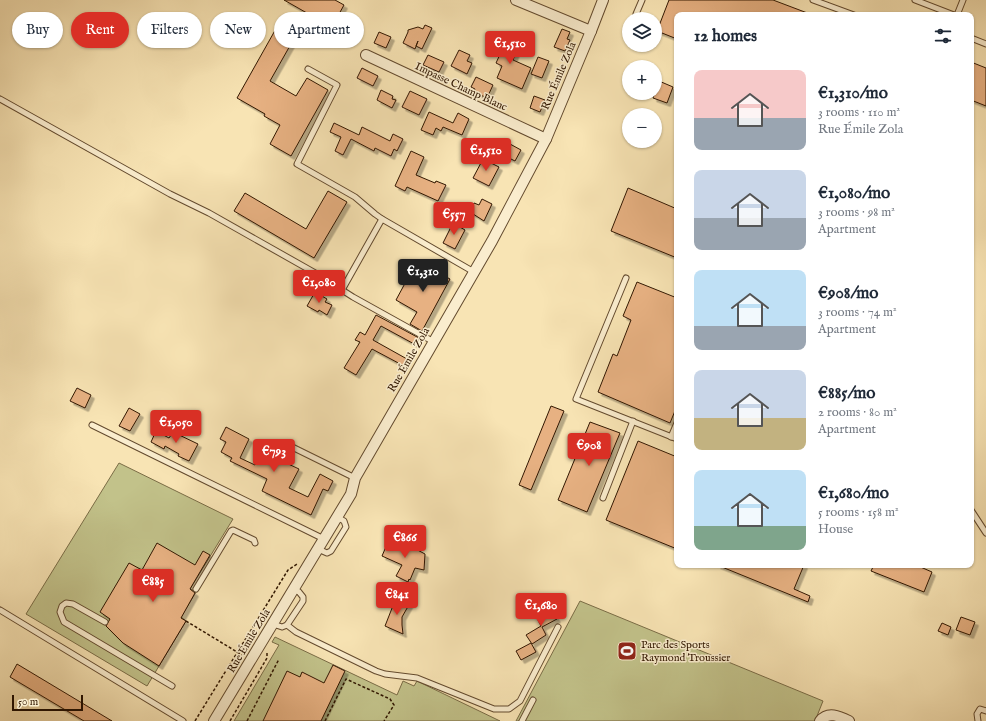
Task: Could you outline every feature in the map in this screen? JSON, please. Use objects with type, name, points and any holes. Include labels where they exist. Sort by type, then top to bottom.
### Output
[{"type":"street","points":[[516,0],[591,31]]},
{"type":"street","name":"Rue Émile Zola","points":[[214,721],[351,494],[355,478],[474,272],[546,140],[591,31],[602,0]]},
{"type":"street","name":"Impasse Champ Blanc","points":[[366,55],[546,140]]},
{"type":"street","points":[[820,721],[825,716],[831,715],[849,721]]},
{"type":"lane","points":[[637,12],[642,0]]},
{"type":"lane","points":[[814,0],[846,12]]},
{"type":"lane","points":[[915,0],[947,12]]},
{"type":"lane","points":[[957,12],[963,0]]},
{"type":"lane","points":[[974,39],[986,44]]},
{"type":"lane","points":[[308,69],[337,85],[297,164],[355,197],[382,219],[474,272]]},
{"type":"lane","points":[[0,99],[317,274],[342,290],[434,342]]},
{"type":"lane","points":[[342,290],[382,219]]},
{"type":"lane","points":[[626,278],[576,399],[674,438]]},
{"type":"lane","points":[[603,498],[633,421]]},
{"type":"lane","points":[[92,425],[324,539]]},
{"type":"lane","points":[[671,437],[674,430]]},
{"type":"lane","points":[[284,443],[355,478]]},
{"type":"lane","points":[[974,515],[986,533]]},
{"type":"lane","points":[[318,549],[328,553],[331,551],[346,527],[344,520],[337,516]]},
{"type":"lane","points":[[196,589],[231,531],[237,531],[254,540],[255,543]]},
{"type":"lane","points":[[273,624],[282,627],[287,625],[303,601],[303,597],[294,589]]},
{"type":"lane","points":[[105,622],[73,604],[66,602],[62,606],[60,612],[64,622],[172,686]]},
{"type":"lane","points":[[0,610],[183,721]]},
{"type":"lane","points":[[287,625],[296,632],[376,671],[385,674],[417,678],[494,709],[509,709],[520,701],[558,627]]},
{"type":"lane","points":[[522,721],[533,700]]},
{"type":"lane","points":[[978,721],[977,714],[980,709],[986,711]]},
{"type":"path","points":[[186,621],[262,667]]},
{"type":"path","points":[[247,721],[279,659]]},
{"type":"path","points":[[325,721],[346,679],[390,699],[394,705],[384,721]]},
{"type":"green space","points":[[119,463],[233,519],[190,589],[196,592],[181,617],[186,621],[147,686],[26,614]]},
{"type":"green space","name":"Parc des Sports Raymond Troussier","points":[[580,601],[823,701],[815,721],[516,721]]},
{"type":"green space","points":[[275,637],[397,695],[403,681],[414,686],[417,681],[500,721],[234,721],[279,645],[272,642]]},
{"type":"building","points":[[284,0],[335,0],[344,5],[340,12],[305,12]]},
{"type":"building","points":[[669,0],[773,0],[805,12],[674,12],[674,38],[662,33],[662,18]]},
{"type":"building","points":[[425,25],[432,28],[422,49],[416,46],[415,49],[403,43],[408,30],[418,27],[423,29]]},
{"type":"building","points":[[562,29],[570,32],[567,39],[570,40],[565,51],[554,47]]},
{"type":"building","points":[[274,32],[274,48],[289,48],[270,81],[296,96],[307,78],[328,90],[291,156],[270,144],[280,125],[264,116],[265,114],[237,98]]},
{"type":"building","points":[[379,32],[391,37],[386,48],[374,43]]},
{"type":"building","points":[[500,32],[509,36],[504,47],[516,52],[513,60],[531,68],[522,89],[497,78],[502,66],[496,63],[502,50],[493,46]]},
{"type":"building","points":[[459,50],[470,55],[467,61],[472,63],[467,74],[451,66]]},
{"type":"building","points":[[428,55],[444,62],[439,72],[423,65]]},
{"type":"building","points":[[538,57],[549,61],[542,78],[531,74]]},
{"type":"building","points":[[974,63],[986,68],[986,106],[974,101]]},
{"type":"building","points":[[362,68],[378,76],[373,86],[357,78]]},
{"type":"building","points":[[476,77],[493,85],[487,98],[474,92],[475,89],[471,87]]},
{"type":"building","points":[[662,82],[673,87],[667,103],[659,100],[662,100]]},
{"type":"building","points":[[381,90],[393,96],[392,99],[396,100],[392,108],[377,100]]},
{"type":"building","points":[[410,91],[427,99],[419,115],[402,107]]},
{"type":"building","points":[[534,96],[545,100],[540,112],[530,108]]},
{"type":"building","points":[[429,112],[453,123],[458,113],[469,119],[462,135],[443,127],[441,131],[436,128],[433,135],[421,130]]},
{"type":"building","points":[[334,123],[359,135],[362,127],[390,141],[393,134],[403,139],[397,151],[394,149],[391,156],[375,148],[374,151],[351,139],[343,155],[335,151],[341,137],[330,132]]},
{"type":"building","points":[[480,143],[491,149],[488,155],[477,150]]},
{"type":"building","points":[[506,144],[510,146],[510,144],[521,150],[515,161],[505,156],[502,152]]},
{"type":"building","points":[[411,151],[424,157],[416,175],[435,183],[436,181],[446,185],[438,201],[407,187],[405,191],[395,186]]},
{"type":"building","points":[[483,159],[499,167],[489,186],[473,178]]},
{"type":"building","points":[[628,188],[674,208],[674,257],[611,231]]},
{"type":"building","points":[[328,191],[347,202],[314,258],[234,211],[245,193],[306,229]]},
{"type":"building","points":[[482,199],[492,204],[484,221],[470,212],[474,203],[479,205]]},
{"type":"building","points":[[453,223],[465,230],[455,249],[443,243]]},
{"type":"building","points":[[417,261],[450,279],[422,331],[410,324],[417,312],[396,300]]},
{"type":"building","points":[[637,282],[674,297],[674,413],[670,423],[598,392],[613,354],[617,356],[631,320],[623,316]]},
{"type":"building","points":[[315,292],[327,299],[325,302],[332,305],[327,315],[319,310],[318,312],[307,306]]},
{"type":"building","points":[[376,315],[419,338],[416,345],[381,326],[373,340],[407,359],[404,366],[372,349],[356,375],[344,368],[360,342],[355,340],[360,332],[365,335]]},
{"type":"building","points":[[77,388],[91,395],[85,408],[70,401]]},
{"type":"building","points":[[551,406],[564,411],[531,490],[519,485]]},
{"type":"building","points":[[129,408],[140,414],[130,431],[119,426]]},
{"type":"building","points":[[590,422],[620,433],[587,512],[558,500]]},
{"type":"building","points":[[226,427],[249,439],[240,458],[255,465],[265,446],[281,454],[279,458],[284,462],[299,469],[289,488],[308,497],[320,474],[333,481],[328,491],[323,489],[311,515],[262,491],[267,479],[230,461],[232,458],[221,452],[226,442],[220,439]]},
{"type":"building","points":[[156,431],[169,438],[173,432],[198,444],[189,461],[178,456],[179,454],[165,446],[164,449],[151,442]]},
{"type":"building","points":[[638,441],[674,456],[674,548],[606,520]]},
{"type":"building","points":[[388,542],[410,546],[425,554],[424,570],[415,568],[408,582],[396,576],[402,565],[382,556]]},
{"type":"building","points":[[157,543],[195,565],[203,551],[210,555],[190,589],[195,593],[181,618],[186,621],[159,666],[123,643],[106,626],[110,619],[100,612],[129,563],[142,570]]},
{"type":"building","points":[[724,568],[803,568],[794,589],[810,596],[808,602]]},
{"type":"building","points":[[872,568],[923,568],[932,572],[924,592],[871,571]]},
{"type":"building","points":[[396,598],[410,603],[402,617],[403,634],[385,626]]},
{"type":"building","points":[[551,610],[557,619],[542,627],[546,635],[532,644],[526,635],[541,626],[537,618]]},
{"type":"building","points":[[961,617],[975,622],[970,635],[956,630]]},
{"type":"building","points":[[942,623],[951,627],[948,635],[938,631]]},
{"type":"building","points":[[531,643],[536,652],[521,660],[516,651]]},
{"type":"building","points":[[17,664],[112,721],[84,721],[10,677]]},
{"type":"building","points":[[333,665],[345,671],[321,721],[263,721],[287,671],[300,677],[302,672],[324,683]]},
{"type":"place","name":"Parc des Sports Raymond Troussier","points":[[627,651]]}]
